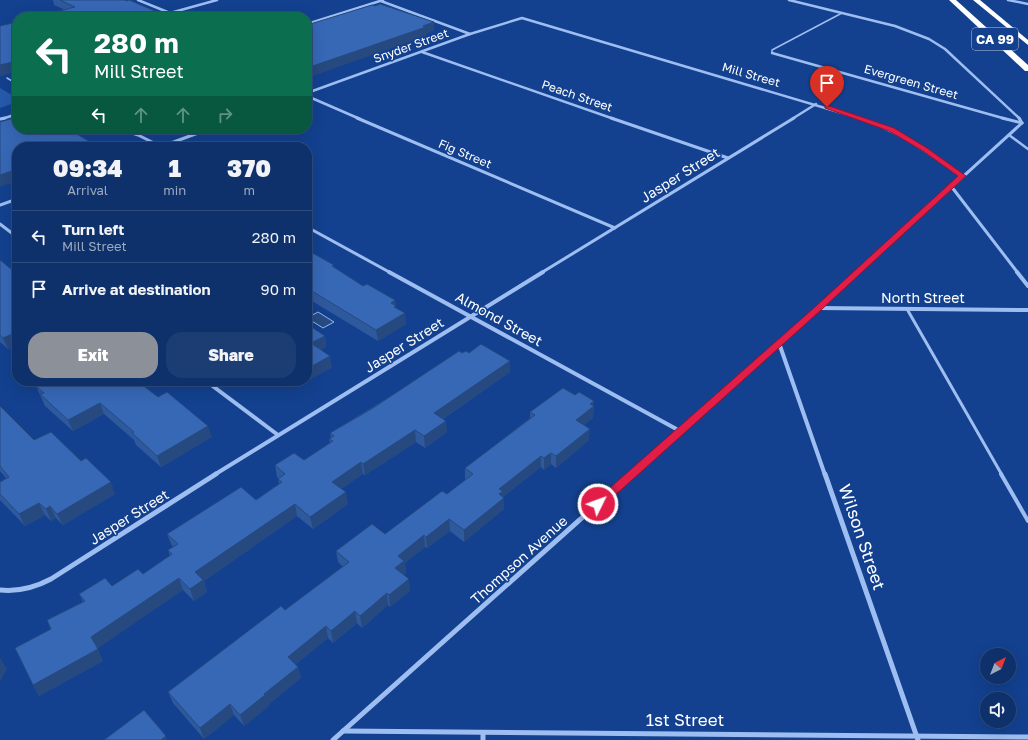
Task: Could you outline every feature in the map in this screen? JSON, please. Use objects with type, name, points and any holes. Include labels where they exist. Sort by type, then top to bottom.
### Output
[{"type":"highway","name":"CA 99","points":[[952,0],[1028,69]]},
{"type":"highway","name":"CA 99","points":[[976,0],[1028,43]]},
{"type":"street","points":[[138,0],[168,12]]},
{"type":"street","points":[[174,12],[217,0]]},
{"type":"street","points":[[312,22],[383,0],[470,34]]},
{"type":"street","points":[[789,0],[907,30],[938,44],[1019,117],[1022,123]]},
{"type":"street","points":[[1008,0],[1028,4]]},
{"type":"street","name":"Snyder Street","points":[[312,92],[470,34],[522,18]]},
{"type":"street","name":"Mill Street","points":[[522,18],[851,114],[892,130],[925,149],[962,176]]},
{"type":"street","name":"Peach Street","points":[[421,52],[728,158]]},
{"type":"street","name":"Evergreen Street","points":[[772,53],[1022,123]]},
{"type":"street","name":"Fig Street","points":[[312,96],[615,228]]},
{"type":"street","name":"Jasper Street","points":[[0,590],[13,592],[26,590],[51,579],[278,435],[816,104]]},
{"type":"street","points":[[0,119],[12,115]]},
{"type":"street","name":"Thompson Avenue","points":[[333,740],[922,215],[951,186],[1022,123]]},
{"type":"street","points":[[135,134],[151,142]]},
{"type":"street","points":[[174,142],[196,134]]},
{"type":"street","points":[[951,186],[1028,286]]},
{"type":"street","points":[[0,205],[12,200]]},
{"type":"street","points":[[0,224],[12,233]]},
{"type":"street","name":"Almond Street","points":[[312,230],[680,431]]},
{"type":"street","name":"North Street","points":[[818,308],[1028,310]]},
{"type":"street","name":"Wilson Street","points":[[779,343],[918,738]]},
{"type":"street","points":[[213,386],[278,435]]},
{"type":"street","name":"1st Street","points":[[342,731],[695,737],[1028,737]]},
{"type":"street","points":[[483,733],[483,740]]},
{"type":"lane","points":[[772,53],[772,50],[842,13]]},
{"type":"lane","points":[[7,78],[12,81]]},
{"type":"lane","points":[[1010,135],[1028,149]]},
{"type":"lane","points":[[906,309],[1028,521]]},
{"type":"shaded area","points":[[0,88],[12,95],[12,104],[0,108]]},
{"type":"shaded area","points":[[318,312],[334,322],[323,328],[312,321],[312,315]]},
{"type":"building","points":[[60,0],[129,0],[157,12],[56,12],[75,7]]},
{"type":"building","points":[[380,4],[434,22],[423,26],[426,27],[312,66],[312,23],[372,5],[375,6]]},
{"type":"building","points":[[12,23],[12,62],[0,65],[0,26]]},
{"type":"building","points":[[12,118],[12,134],[77,134],[90,142],[12,142],[12,171],[0,175],[0,122]]},
{"type":"building","points":[[312,253],[334,265],[332,266],[363,286],[367,284],[395,300],[391,303],[396,306],[394,307],[405,313],[376,330],[312,291]]},
{"type":"building","points":[[0,260],[12,270],[12,334],[3,338],[0,335]]},
{"type":"building","points":[[312,327],[325,336],[312,342]]},
{"type":"building","points":[[312,344],[330,356],[312,366]]},
{"type":"building","points":[[481,344],[510,361],[434,413],[446,421],[424,436],[415,430],[363,464],[361,462],[332,482],[346,492],[310,517],[295,504],[195,572],[203,580],[190,589],[179,578],[91,637],[98,649],[33,685],[15,648],[51,629],[47,620],[85,601],[79,594],[105,578],[112,586],[138,569],[143,574],[172,554],[168,550],[178,544],[167,534],[241,487],[256,500],[282,482],[278,479],[285,474],[275,465],[294,453],[304,460],[333,441],[329,439],[334,436],[330,433],[373,408],[459,351],[462,353],[466,351],[469,353]]},
{"type":"building","points":[[36,386],[144,386],[158,397],[167,392],[208,426],[157,456],[132,433],[134,432],[100,403],[68,420],[40,394],[44,393]]},
{"type":"building","points":[[563,388],[575,395],[579,392],[594,401],[590,404],[594,406],[576,420],[590,429],[556,456],[551,453],[544,458],[541,456],[499,489],[503,491],[499,494],[504,498],[464,530],[449,519],[426,537],[424,535],[398,556],[404,561],[395,568],[409,579],[389,595],[387,593],[360,616],[355,611],[331,631],[326,626],[288,657],[298,667],[240,715],[230,704],[200,728],[168,692],[281,606],[285,610],[349,562],[336,551],[372,524],[385,534],[442,491],[447,494],[473,474],[465,468],[535,415],[530,412]]},
{"type":"building","points":[[0,406],[34,440],[51,432],[81,461],[86,458],[111,482],[57,514],[50,506],[46,509],[39,503],[19,514],[0,494],[0,482],[9,477],[0,466]]},
{"type":"building","points":[[144,710],[166,736],[161,740],[104,740]]},
{"type":"route","points":[[598,504],[922,215],[962,176],[925,149],[892,130],[851,114],[827,107]]}]
